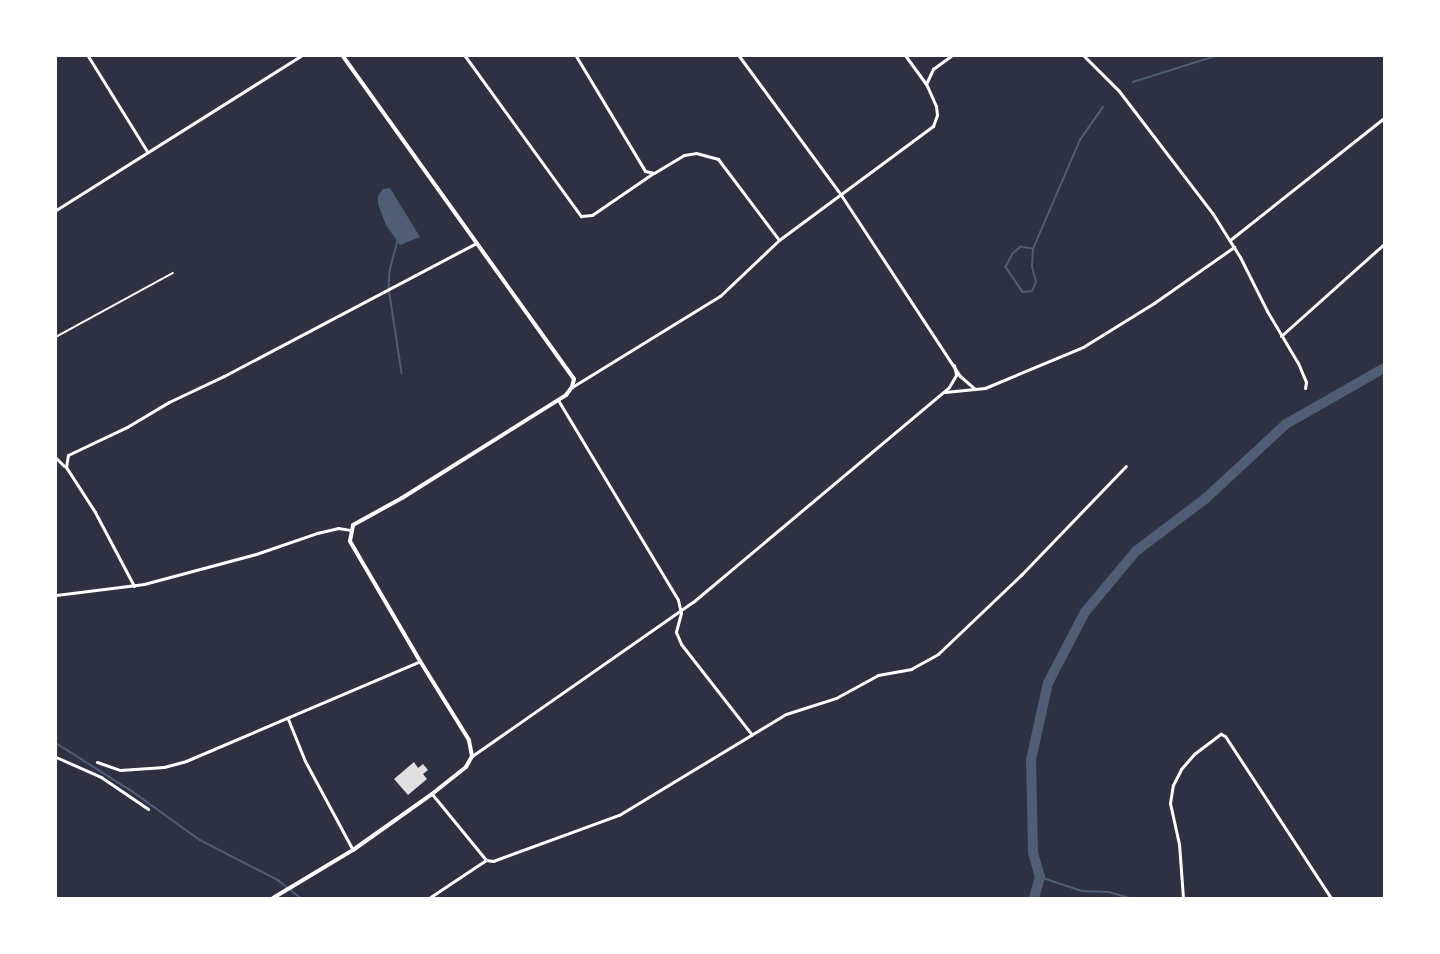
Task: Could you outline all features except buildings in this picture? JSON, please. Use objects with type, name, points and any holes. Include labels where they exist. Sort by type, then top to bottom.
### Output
[{"type":"street","points":[[88,56],[147,151]]},
{"type":"street","points":[[56,210],[301,56]]},
{"type":"street","points":[[343,56],[571,373],[572,387]]},
{"type":"street","points":[[465,56],[581,216],[592,215],[684,155],[708,154],[718,159],[779,240]]},
{"type":"street","points":[[576,56],[644,169],[652,174]]},
{"type":"street","points":[[739,56],[841,195],[964,382],[975,389]]},
{"type":"street","points":[[472,756],[469,740],[350,541],[350,530],[357,521],[402,498],[558,400],[572,387],[720,296],[779,240],[928,130],[936,121],[936,106],[926,84],[906,56]]},
{"type":"street","points":[[926,84],[933,69],[951,56]]},
{"type":"street","points":[[1084,56],[1119,91],[1206,204],[1230,240],[1304,376],[1305,388]]},
{"type":"street","points":[[1230,240],[1384,118]]},
{"type":"street","points":[[66,467],[66,459],[70,453],[126,427],[169,402],[476,242]]},
{"type":"street","points":[[1281,336],[1384,244]]},
{"type":"street","points":[[940,394],[951,390],[975,389],[999,382],[1083,347],[1154,303],[1234,247]]},
{"type":"street","points":[[273,898],[353,850],[432,794],[466,767],[472,756],[681,610],[940,394],[955,380],[954,365]]},
{"type":"street","points":[[558,400],[678,600],[681,610],[676,632],[681,644],[752,735]]},
{"type":"street","points":[[56,458],[66,467],[95,512],[134,586]]},
{"type":"street","points":[[429,898],[486,860],[494,861],[619,815],[786,714],[836,698],[878,675],[911,669],[938,654],[1021,575],[1126,466]]},
{"type":"street","points":[[56,595],[134,586],[256,554],[317,533],[338,528],[350,530]]},
{"type":"street","points":[[97,762],[120,770],[164,767],[208,752],[288,719],[420,661]]},
{"type":"street","points":[[288,719],[306,761],[353,850]]},
{"type":"street","points":[[1183,898],[1179,844],[1170,803],[1173,785],[1181,769],[1194,754],[1222,734],[1331,898]]},
{"type":"street","points":[[56,757],[101,777],[148,808]]},
{"type":"street","points":[[432,794],[486,860]]},
{"type":"lane","points":[[56,337],[173,273]]},
{"type":"water","points":[[390,188],[420,237],[400,245],[386,225],[378,204],[378,196],[383,189]]},
{"type":"waterway","points":[[1133,82],[1216,56]]},
{"type":"waterway","points":[[1033,249],[1021,247],[1013,254],[1006,267],[1023,292],[1032,291],[1036,282],[1032,267],[1033,249],[1080,140],[1103,107]]},
{"type":"waterway","points":[[398,241],[390,270],[389,288],[402,373]]},
{"type":"waterway","points":[[1034,898],[1040,877],[1033,852],[1031,760],[1048,683],[1085,612],[1136,551],[1205,499],[1286,424],[1384,368]]},
{"type":"waterway","points":[[56,743],[132,791],[200,840],[278,880],[301,898]]},
{"type":"waterway","points":[[1040,877],[1082,891],[1109,892],[1130,898]]}]
